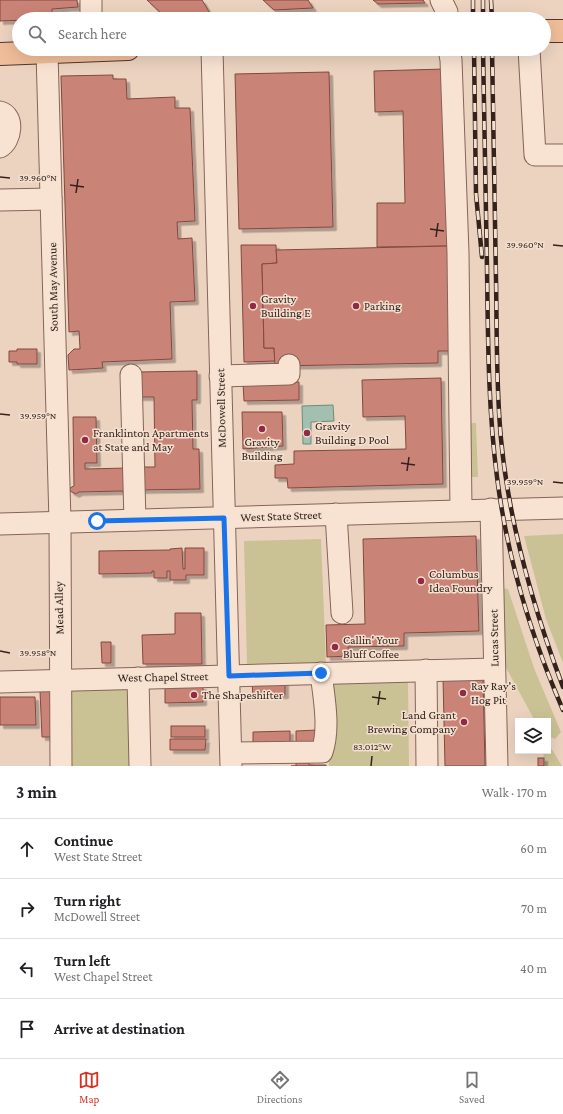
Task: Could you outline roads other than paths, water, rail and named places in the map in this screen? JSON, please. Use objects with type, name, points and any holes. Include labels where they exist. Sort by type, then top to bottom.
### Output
[{"type":"main road","points":[[551,32],[563,31]]},
{"type":"main road","points":[[0,54],[12,53]]},
{"type":"street","points":[[91,0],[91,12]]},
{"type":"street","points":[[441,0],[447,12]]},
{"type":"street","name":"South May Avenue","points":[[47,56],[60,522]]},
{"type":"street","name":"McDowell Street","points":[[212,56],[231,759]]},
{"type":"street","points":[[450,56],[458,253],[461,510]]},
{"type":"street","points":[[529,56],[535,155],[563,155]]},
{"type":"street","points":[[0,112],[4,113],[8,119],[9,135],[7,142],[0,147]]},
{"type":"street","points":[[0,200],[51,199]]},
{"type":"street","points":[[220,376],[289,374],[289,366]]},
{"type":"street","points":[[131,375],[135,520]]},
{"type":"street","name":"West State Street","points":[[0,524],[563,508]]},
{"type":"street","name":"Lucas Street","points":[[491,509],[497,766]]},
{"type":"street","points":[[336,514],[342,613]]},
{"type":"street","name":"Mead Alley","points":[[60,522],[61,766]]},
{"type":"street","name":"West Chapel Street","points":[[0,682],[494,669]]},
{"type":"street","points":[[426,670],[427,766]]},
{"type":"street","points":[[231,759],[322,752],[325,743],[325,705],[321,673]]},
{"type":"street","points":[[138,678],[140,766]]},
{"type":"railway","points":[[473,0],[473,12]]},
{"type":"railway","points":[[483,0],[483,12]]},
{"type":"railway","points":[[491,0],[492,12]]},
{"type":"railway","points":[[474,56],[476,194],[482,257]]},
{"type":"railway","points":[[483,56],[489,373],[497,477],[507,537],[522,596],[551,682],[563,710]]},
{"type":"railway","points":[[492,56],[497,360],[501,439],[516,534],[532,596],[563,687]]},
{"type":"place","name":"Gravity Building E","points":[[253,306]]},
{"type":"place","name":"Parking","points":[[356,306]]},
{"type":"place","name":"Gravity Building","points":[[262,429]]},
{"type":"place","name":"Gravity Building D Pool","points":[[307,433]]},
{"type":"place","name":"Franklinton Apartments at State and May","points":[[85,440]]},
{"type":"place","name":"Columbus Idea Foundry","points":[[421,581]]},
{"type":"place","name":"Callin' Your Bluff Coffee","points":[[335,647]]},
{"type":"place","name":"Ray Ray's Hog Pit","points":[[463,693]]},
{"type":"place","name":"The Shapeshifter","points":[[194,695]]},
{"type":"place","name":"Land Grant Brewing Company","points":[[464,722]]}]
